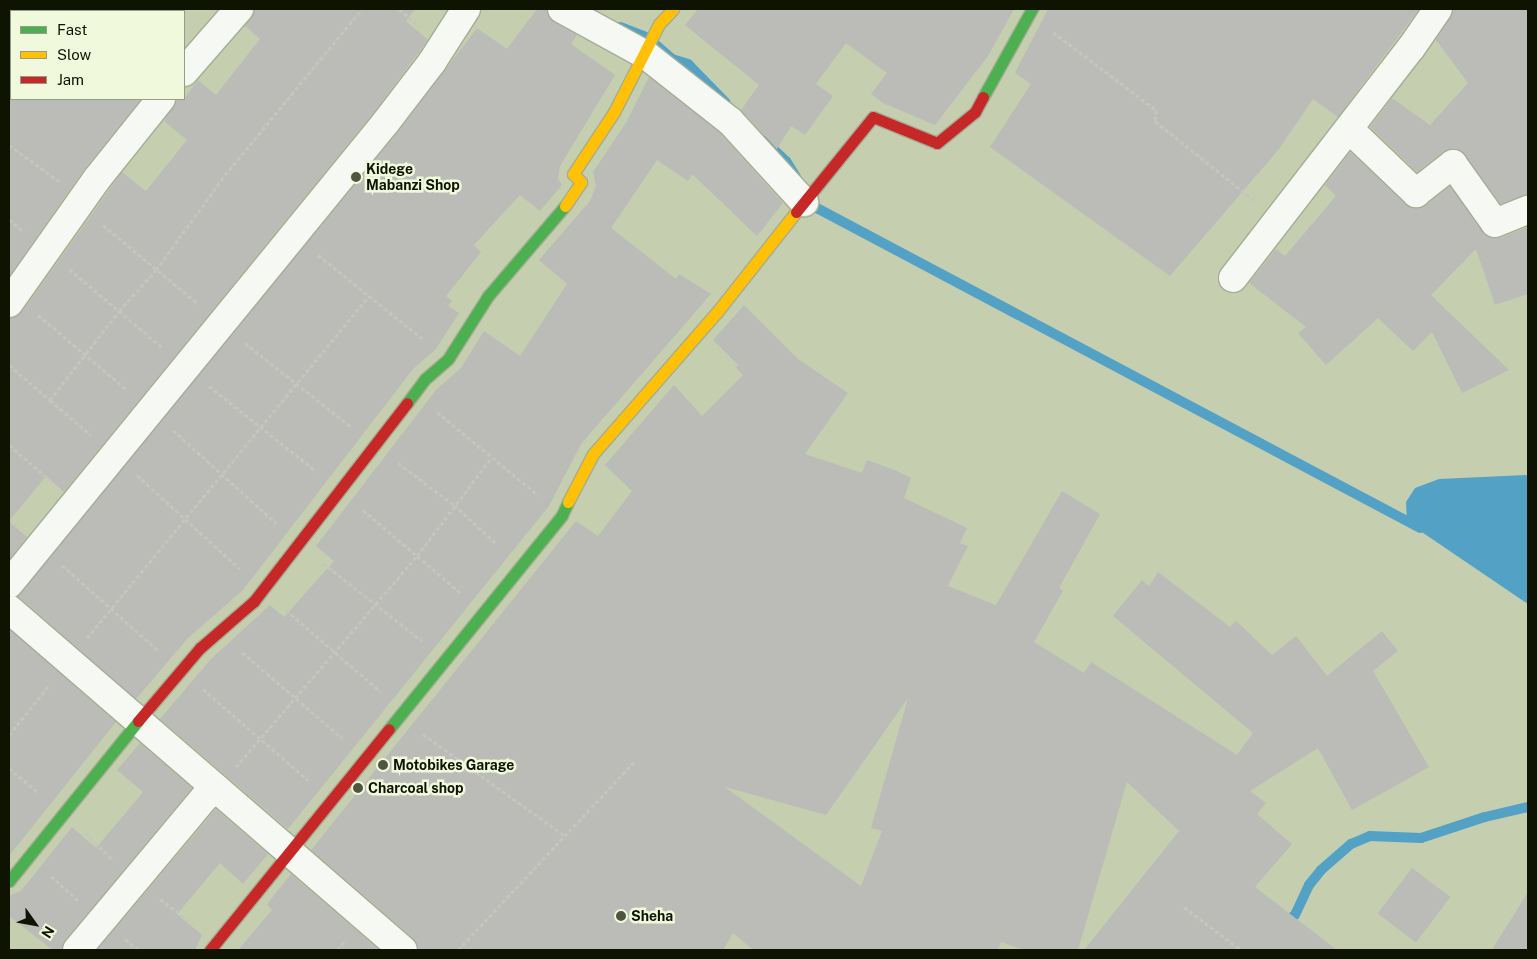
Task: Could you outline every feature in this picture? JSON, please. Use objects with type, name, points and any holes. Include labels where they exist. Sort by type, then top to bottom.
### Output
[{"type":"street","points":[[185,71],[240,9]]},
{"type":"street","points":[[9,584],[432,62],[466,9]]},
{"type":"street","points":[[562,9],[646,55],[730,121],[811,194]]},
{"type":"street","points":[[9,881],[97,769],[140,722],[200,648],[263,590],[425,379],[448,359],[488,296],[578,191],[581,182],[573,174],[614,112],[646,55],[659,24],[673,9]]},
{"type":"street","points":[[1233,278],[1276,219],[1349,129],[1438,9]]},
{"type":"street","points":[[210,950],[291,854],[482,611],[562,515],[593,454],[717,312],[873,117],[937,143],[958,128],[974,112],[1031,11]]},
{"type":"street","points":[[12,299],[155,100]]},
{"type":"street","points":[[1349,129],[1416,193],[1453,164],[1495,223],[1528,210]]},
{"type":"street","points":[[9,609],[403,950]]},
{"type":"street","points":[[77,950],[205,797],[216,789]]},
{"type":"path","points":[[9,365],[50,400],[119,311],[156,270],[225,175],[362,9]]},
{"type":"path","points":[[1031,11],[1156,110],[1155,121],[1276,219]]},
{"type":"path","points":[[9,145],[81,202],[156,270],[221,324],[373,445],[454,505],[521,565]]},
{"type":"path","points":[[9,220],[186,367],[339,489],[482,611]]},
{"type":"path","points":[[294,234],[368,297],[448,359]]},
{"type":"path","points":[[9,735],[368,297]]},
{"type":"path","points":[[12,299],[85,354],[151,410],[298,543],[444,659]]},
{"type":"path","points":[[415,394],[562,515]]},
{"type":"path","points":[[9,445],[76,502]]},
{"type":"path","points":[[216,789],[333,650],[417,556],[492,457]]},
{"type":"path","points":[[186,519],[263,590],[333,650],[401,714],[565,836]]},
{"type":"path","points":[[219,632],[366,758]]},
{"type":"path","points":[[458,950],[635,761]]},
{"type":"path","points":[[1184,907],[1240,950]]},
{"type":"water","points":[[1528,475],[1528,604],[1407,522],[1406,502],[1415,488],[1439,479]]},
{"type":"building","points":[[255,9],[415,9],[406,21],[428,40],[374,112],[64,492],[46,476],[9,521],[9,318],[22,312],[122,172],[146,191],[187,140],[164,121],[175,100],[185,100],[198,80],[216,95],[260,39],[245,26]]},
{"type":"building","points":[[537,9],[546,9],[554,22],[577,35],[571,44],[615,75],[560,166],[558,179],[562,185],[540,211],[520,195],[474,245],[481,252],[446,296],[452,301],[448,306],[459,313],[436,349],[413,369],[243,590],[188,638],[136,699],[18,596],[398,132],[477,28],[507,49]]},
{"type":"building","points":[[698,9],[1014,9],[988,56],[935,125],[883,103],[871,94],[887,73],[846,43],[816,84],[833,96],[805,135],[791,126],[777,149],[741,110],[759,85],[685,25]]},
{"type":"building","points":[[1048,9],[1419,9],[1338,117],[1313,99],[1279,149],[1170,276],[990,147],[1031,84],[1015,73]]},
{"type":"building","points":[[1453,9],[1528,9],[1528,195],[1501,204],[1460,150],[1444,151],[1417,172],[1370,127],[1392,98],[1430,125],[1468,83],[1436,40]]},
{"type":"building","points":[[649,77],[719,132],[783,203],[757,236],[692,174],[688,181],[657,160],[611,228],[676,279],[679,274],[711,294],[581,444],[549,506],[288,829],[160,719],[211,659],[270,605],[284,617],[334,561],[316,546],[436,390],[461,368],[484,331],[520,356],[567,284],[539,260],[590,201],[596,186],[593,172],[627,121]]},
{"type":"building","points":[[9,99],[140,100],[83,171],[9,276]]},
{"type":"building","points":[[1350,152],[1411,208],[1425,206],[1450,186],[1488,237],[1500,238],[1528,227],[1528,294],[1495,305],[1476,249],[1431,295],[1509,370],[1462,393],[1432,332],[1413,351],[1378,318],[1326,365],[1298,333],[1306,327],[1249,283],[1276,249],[1285,256],[1336,196],[1325,185]]},
{"type":"building","points":[[744,305],[798,359],[848,393],[805,454],[862,473],[867,460],[897,471],[911,478],[904,498],[967,528],[960,543],[968,546],[948,586],[996,605],[1062,491],[1100,514],[1059,588],[1063,591],[1034,642],[1084,673],[1091,662],[1237,755],[1253,733],[1113,616],[1142,580],[1149,586],[1158,572],[1230,627],[1236,621],[1272,655],[1296,636],[1327,676],[1382,631],[1398,651],[1373,671],[1429,767],[1352,810],[1318,748],[1250,791],[1266,803],[1257,814],[1292,844],[1255,887],[1337,950],[1084,950],[1179,831],[1127,782],[1078,950],[1024,950],[1001,942],[998,950],[753,950],[733,933],[723,950],[418,950],[413,938],[311,850],[576,521],[598,536],[632,491],[605,465],[674,385],[702,416],[743,375],[736,368],[738,365],[713,340]],"holes":[[[908,698],[871,828],[882,831],[861,886],[725,787],[826,815]]]},
{"type":"building","points":[[9,522],[27,537],[9,560]]},
{"type":"building","points":[[9,629],[116,722],[9,856]]},
{"type":"building","points":[[140,743],[192,788],[65,940],[62,950],[53,950],[9,916],[9,896],[21,891],[72,827],[96,848],[143,792],[117,770]]},
{"type":"building","points":[[216,809],[268,854],[243,884],[220,863],[177,914],[202,935],[195,950],[97,950]]},
{"type":"building","points":[[1412,868],[1450,897],[1416,942],[1378,914]]},
{"type":"building","points":[[291,874],[379,950],[238,950],[272,910],[267,904]]},
{"type":"building","points":[[1528,892],[1528,950],[1492,950]]},
{"type":"waterway","points":[[620,27],[648,38],[672,59],[688,64],[726,103]]},
{"type":"waterway","points":[[765,141],[786,161],[796,177]]},
{"type":"waterway","points":[[809,198],[813,206],[1420,528]]},
{"type":"waterway","points":[[1282,925],[1295,915],[1309,885],[1321,870],[1351,844],[1370,836],[1421,838],[1485,817],[1528,807]]},
{"type":"traffic: fast","points":[[983,97],[1032,9]]},
{"type":"traffic: fast","points":[[407,403],[425,379],[448,359],[488,296],[565,206]]},
{"type":"traffic: fast","points":[[389,729],[562,515],[568,502]]},
{"type":"traffic: fast","points":[[9,881],[138,721]]},
{"type":"traffic: slow","points":[[565,206],[581,182],[573,174],[614,112],[659,24],[673,9]]},
{"type":"traffic: slow","points":[[568,502],[593,454],[717,312],[796,212]]},
{"type":"traffic: jam","points":[[796,212],[873,117],[937,143],[975,112],[983,97]]},
{"type":"traffic: jam","points":[[138,721],[200,648],[254,601],[407,403]]},
{"type":"traffic: jam","points":[[210,950],[389,729]]},
{"type":"place","name":"Kidege Mabanzi Shop","points":[[356,177]]},
{"type":"place","name":"Motobikes Garage","points":[[383,765]]},
{"type":"place","name":"Charcoal shop","points":[[358,788]]},
{"type":"place","name":"Sheha","points":[[621,916]]}]
